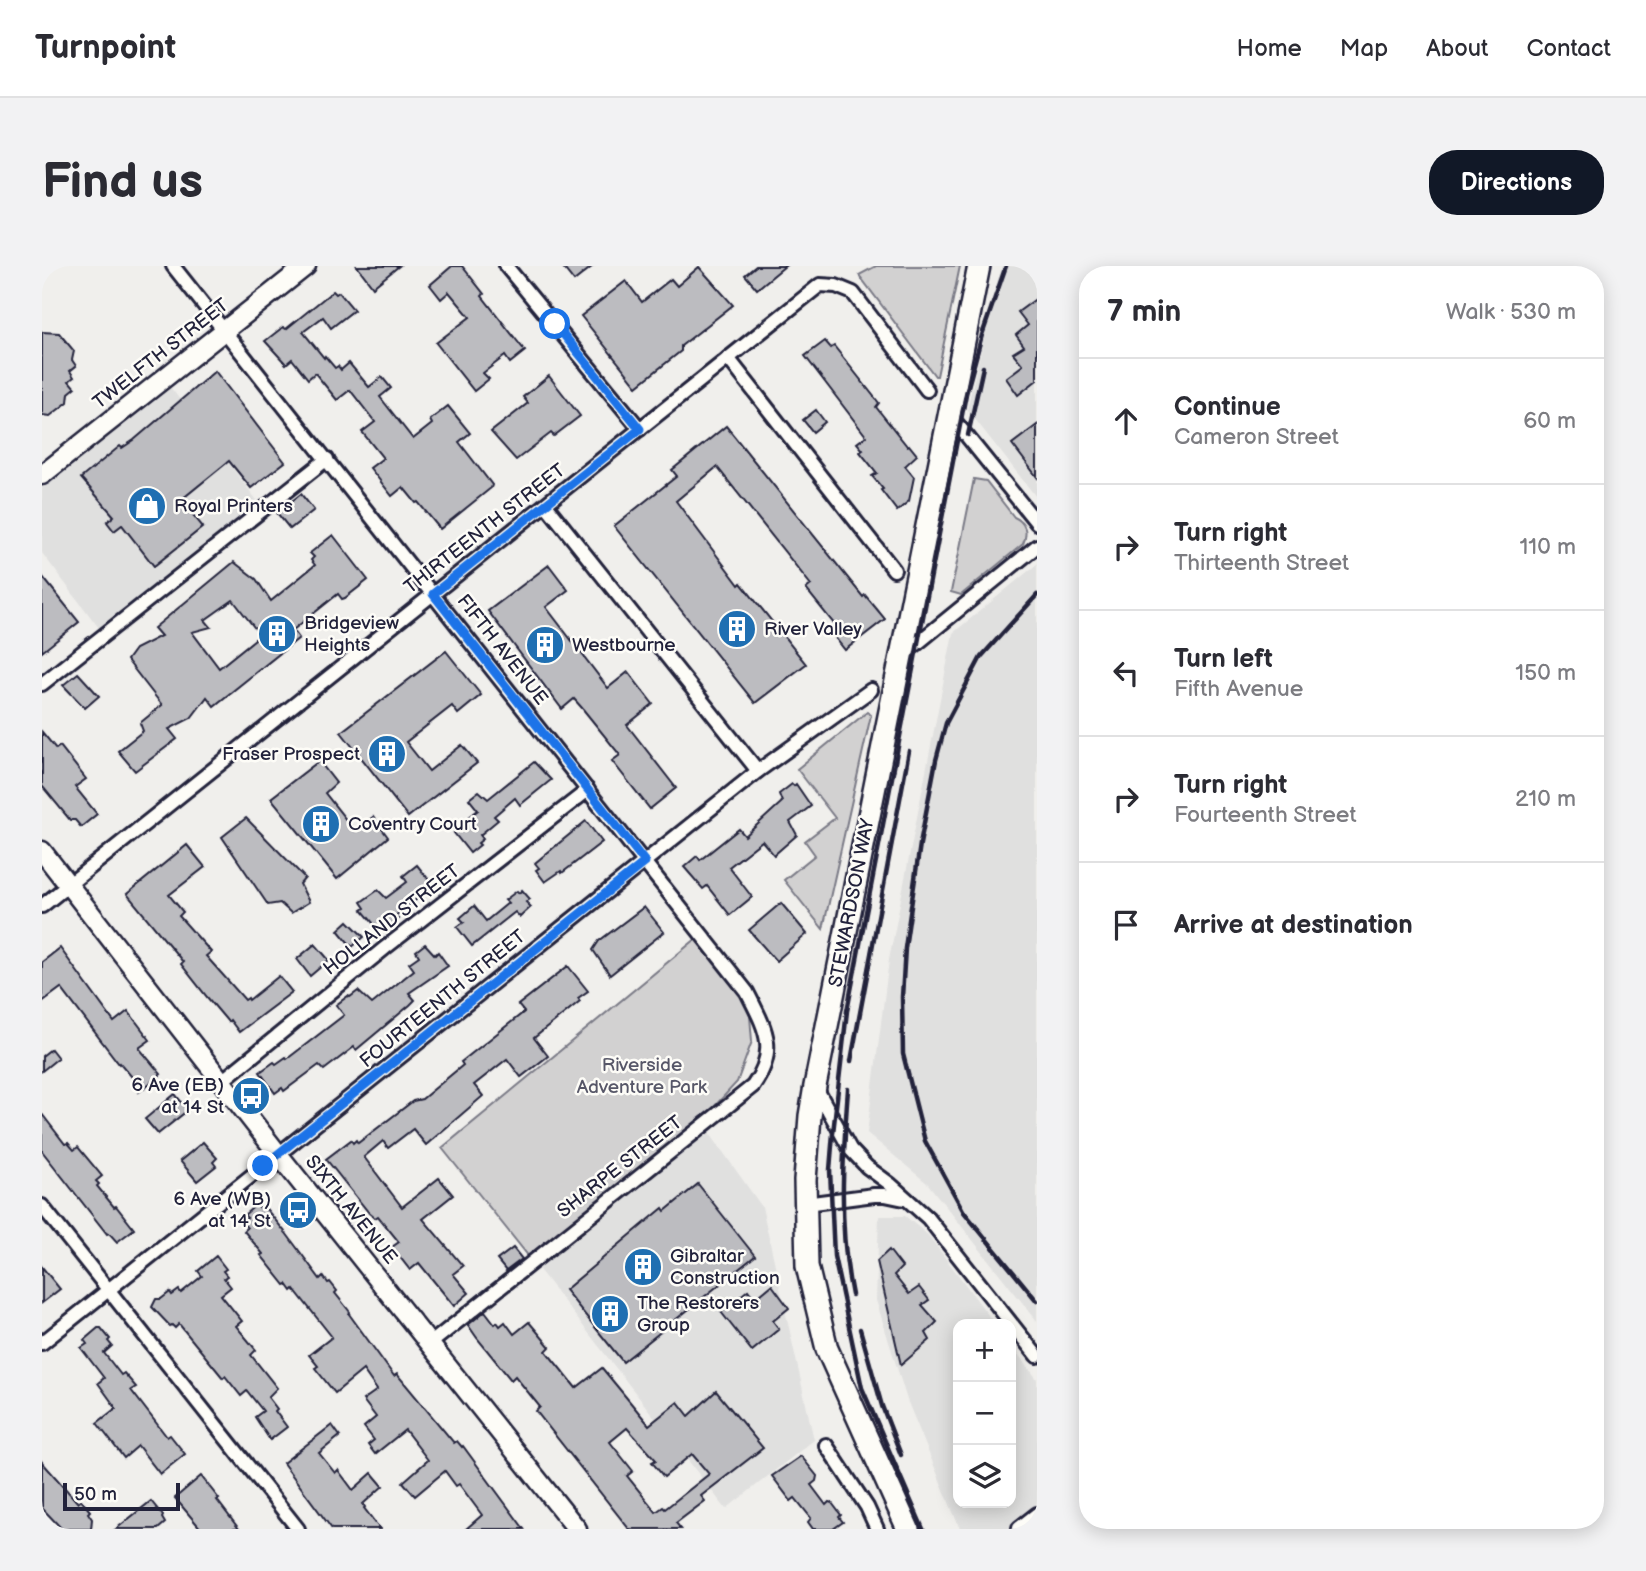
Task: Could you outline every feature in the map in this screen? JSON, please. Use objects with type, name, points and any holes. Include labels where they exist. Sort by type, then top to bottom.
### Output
[{"type":"main road","name":"STEWARDSON WAY","points":[[908,1529],[827,1349],[807,1266],[805,1204],[810,1116],[815,1086],[979,266]]},
{"type":"street","name":"FIFTH AVENUE","points":[[173,266],[747,992]]},
{"type":"street","name":"TWELFTH STREET","points":[[42,475],[306,266]]},
{"type":"street","points":[[506,266],[640,429]]},
{"type":"street","name":"THIRTEENTH STREET","points":[[42,906],[820,285],[836,286],[853,293],[927,390]]},
{"type":"street","points":[[728,358],[894,569]]},
{"type":"street","points":[[949,414],[1037,523]]},
{"type":"street","points":[[42,684],[327,459]]},
{"type":"street","points":[[546,505],[758,771]]},
{"type":"street","points":[[903,655],[1037,546]]},
{"type":"street","name":"FOURTEENTH STREET","points":[[42,1343],[758,771],[871,690]]},
{"type":"street","name":"HOLLAND STREET","points":[[222,1082],[385,948],[588,790]]},
{"type":"street","name":"SIXTH AVENUE","points":[[42,851],[278,1154],[577,1529]]},
{"type":"street","name":"SHARPE STREET","points":[[431,1343],[753,1086],[764,1071],[768,1035],[747,992]]},
{"type":"street","points":[[815,1086],[850,1149],[867,1167],[896,1188],[905,1199],[928,1217],[1037,1356]]},
{"type":"street","points":[[805,1204],[874,1195],[905,1199]]},
{"type":"street","points":[[42,1206],[298,1529]]},
{"type":"street","points":[[826,1445],[867,1507],[877,1529]]},
{"type":"street","points":[[1020,1528],[1037,1514]]},
{"type":"shaded area","points":[[1003,266],[1037,266],[1037,498],[967,409]]},
{"type":"shaded area","points":[[171,388],[259,503],[99,628],[42,553],[42,488]]},
{"type":"shaded area","points":[[1037,564],[1037,1321],[928,1184],[867,1133],[889,960],[953,633]]},
{"type":"shaded area","points":[[701,1121],[762,1207],[814,1440],[726,1509],[530,1258]]},
{"type":"shaded area","points":[[879,1216],[905,1216],[928,1235],[991,1319],[953,1319],[953,1508],[1016,1508],[1016,1352],[1037,1379],[1037,1529],[960,1529],[907,1400],[876,1300]]},
{"type":"green space","points":[[876,266],[960,266],[937,376],[859,275]]},
{"type":"green space","points":[[974,479],[986,481],[1023,525],[1025,536],[1023,544],[961,595],[951,592]]},
{"type":"green space","points":[[867,712],[871,715],[823,929],[784,880],[815,855],[805,841],[835,818],[797,769]]},
{"type":"green space","name":"Riverside Adventure Park","points":[[702,934],[748,991],[752,1041],[737,1082],[701,1121],[530,1258],[442,1148]]},
{"type":"building","points":[[357,266],[399,266],[373,287]]},
{"type":"building","points":[[452,266],[462,266],[525,351],[510,363],[505,356],[483,373],[489,379],[474,391],[436,343],[470,317],[449,292],[441,299],[430,285]]},
{"type":"building","points":[[562,266],[593,266],[574,281]]},
{"type":"building","points":[[756,266],[785,266],[757,289],[745,275]]},
{"type":"building","points":[[699,267],[733,305],[681,346],[681,351],[637,386],[581,316],[626,281],[642,302],[671,279],[677,286]]},
{"type":"building","points":[[333,291],[336,294],[339,292],[354,310],[331,328],[323,317],[303,332],[324,358],[325,356],[335,368],[338,366],[341,370],[349,363],[369,387],[382,377],[391,388],[380,397],[413,439],[432,424],[430,420],[448,406],[470,433],[459,442],[492,485],[440,529],[403,487],[392,496],[370,468],[383,458],[362,432],[375,422],[350,390],[337,400],[315,373],[308,379],[292,359],[286,364],[265,341],[283,327],[286,329]]},
{"type":"building","points":[[1037,298],[1037,380],[1018,395],[1006,378],[1023,365],[1013,353],[1024,346],[1016,335],[1028,325],[1018,312]]},
{"type":"building","points":[[42,332],[59,333],[74,351],[72,360],[76,366],[70,371],[74,377],[69,381],[75,388],[69,393],[68,402],[50,416],[42,415]]},
{"type":"building","points":[[825,341],[831,348],[834,346],[879,403],[876,407],[917,455],[905,466],[914,477],[909,501],[897,511],[872,476],[877,473],[860,452],[863,450],[857,443],[866,436],[805,356]]},
{"type":"building","points":[[215,371],[285,462],[251,488],[229,461],[181,500],[203,527],[154,566],[122,525],[114,531],[107,522],[114,516],[81,478],[120,446],[122,448],[134,440]]},
{"type":"building","points":[[549,376],[580,416],[554,436],[551,433],[516,460],[491,432],[528,403],[523,397]]},
{"type":"building","points":[[816,410],[825,422],[813,432],[803,420]]},
{"type":"building","points":[[1037,425],[1037,477],[1012,444]]},
{"type":"building","points":[[726,426],[863,597],[865,595],[885,619],[845,650],[829,630],[835,625],[806,589],[811,585],[717,467],[676,501],[739,585],[741,583],[806,664],[755,703],[614,526],[677,476],[672,470]]},
{"type":"building","points":[[301,494],[314,510],[290,529],[277,513]]},
{"type":"building","points":[[333,535],[368,580],[345,598],[342,599],[338,594],[293,630],[299,638],[214,706],[207,697],[191,718],[169,729],[177,739],[135,771],[118,751],[143,731],[140,723],[162,705],[127,660],[135,649],[161,636],[154,628],[234,562],[256,579],[271,601],[315,565],[311,560],[314,557],[310,553]],"holes":[[[233,600],[260,635],[219,668],[192,632],[211,627],[205,620]]]},
{"type":"building","points":[[549,565],[568,590],[546,607],[608,688],[628,672],[653,704],[627,725],[676,788],[650,809],[612,761],[620,755],[582,708],[574,699],[562,709],[488,611]]},
{"type":"building","points":[[42,576],[79,622],[42,652]]},
{"type":"building","name":"Fraser Prospect","points":[[446,651],[481,695],[458,714],[452,706],[406,742],[429,771],[462,745],[477,763],[408,817],[341,732]]},
{"type":"building","points":[[78,673],[99,696],[85,708],[63,685]]},
{"type":"building","points":[[42,732],[56,749],[60,746],[86,779],[75,787],[97,814],[81,827],[75,820],[70,820],[42,786]]},
{"type":"building","name":"Coventry Court","points":[[319,761],[336,783],[325,793],[355,831],[373,817],[388,837],[337,879],[271,798]]},
{"type":"building","points":[[534,762],[551,780],[520,805],[515,798],[494,816],[498,820],[480,835],[483,839],[478,843],[480,845],[470,853],[454,833],[458,830],[456,827],[478,810],[469,799],[479,791],[488,799]]},
{"type":"building","points":[[796,784],[811,806],[790,822],[797,835],[774,855],[762,841],[729,867],[752,897],[730,915],[707,886],[703,889],[684,867],[697,856],[700,860],[739,829],[745,836],[782,802],[779,794]]},
{"type":"building","points":[[246,818],[305,878],[300,884],[309,902],[291,913],[280,903],[268,905],[222,837]]},
{"type":"building","points":[[586,821],[602,842],[562,873],[561,871],[545,882],[536,870],[539,868],[535,863]]},
{"type":"building","points":[[187,845],[205,867],[169,895],[183,912],[179,916],[211,952],[206,956],[245,1000],[249,1000],[279,976],[292,992],[239,1032],[207,997],[181,964],[183,962],[127,894]]},
{"type":"building","points":[[417,865],[434,886],[395,916],[398,919],[386,929],[384,926],[379,930],[362,910],[365,908],[361,902],[378,890],[386,898],[407,882],[403,876]]},
{"type":"building","points":[[522,890],[530,899],[526,902],[531,907],[520,917],[515,912],[472,946],[457,927],[464,922],[460,918],[474,906],[486,921],[508,903],[505,900]]},
{"type":"building","points":[[781,903],[807,934],[776,961],[749,930]]},
{"type":"building","points":[[644,907],[664,932],[610,975],[593,950],[599,941]]},
{"type":"building","points":[[348,921],[364,937],[352,947],[338,930]]},
{"type":"building","points":[[315,944],[329,960],[310,976],[297,959]]},
{"type":"building","points":[[425,944],[435,955],[438,952],[448,966],[409,993],[415,1000],[410,1005],[356,1050],[354,1047],[324,1070],[319,1065],[284,1091],[282,1088],[275,1093],[260,1072],[274,1062],[276,1064],[286,1057],[287,1059],[344,1015],[336,1005],[348,996],[358,991],[372,1004],[414,970],[409,963],[419,956],[416,951]]},
{"type":"building","points":[[60,948],[114,1022],[128,1011],[150,1040],[139,1048],[161,1074],[139,1092],[132,1077],[61,988],[42,1002],[42,962]]},
{"type":"building","points":[[568,966],[588,991],[578,998],[580,1001],[534,1038],[548,1056],[521,1077],[507,1059],[474,1085],[483,1096],[426,1145],[413,1129],[388,1148],[383,1141],[364,1157],[402,1207],[439,1178],[453,1195],[423,1219],[463,1266],[453,1274],[469,1293],[454,1306],[419,1263],[410,1270],[392,1247],[399,1242],[378,1216],[375,1218],[369,1213],[326,1159],[351,1140],[358,1143],[413,1101],[422,1099],[463,1065],[461,1062],[524,1012],[518,1005]]},
{"type":"building","points":[[51,1049],[58,1058],[42,1071],[42,1056]]},
{"type":"building","points":[[175,1094],[188,1110],[158,1134],[145,1119]]},
{"type":"building","points":[[42,1114],[65,1144],[68,1143],[74,1150],[78,1147],[102,1176],[96,1181],[99,1184],[97,1186],[134,1229],[117,1242],[107,1234],[42,1151]]},
{"type":"building","points":[[203,1142],[217,1158],[213,1162],[216,1166],[197,1181],[180,1161]]},
{"type":"building","points":[[698,1184],[755,1256],[623,1362],[565,1290],[663,1208],[665,1211]]},
{"type":"building","points":[[257,1204],[260,1208],[263,1205],[320,1279],[323,1276],[330,1282],[349,1314],[394,1376],[397,1374],[454,1443],[457,1441],[463,1446],[524,1529],[466,1529],[482,1515],[459,1484],[456,1486],[445,1471],[415,1496],[403,1482],[428,1460],[405,1430],[375,1454],[368,1445],[374,1440],[364,1427],[376,1417],[363,1400],[377,1390],[363,1370],[335,1393],[315,1368],[318,1366],[309,1355],[332,1337],[294,1289],[292,1291],[285,1285],[244,1231],[247,1228],[242,1222],[247,1218],[244,1215]]},
{"type":"building","points":[[513,1248],[522,1259],[506,1271],[497,1260]]},
{"type":"building","points":[[889,1250],[902,1267],[894,1275],[909,1294],[919,1287],[929,1300],[922,1305],[937,1322],[926,1333],[930,1340],[901,1365],[877,1261]]},
{"type":"building","points":[[216,1256],[226,1269],[223,1271],[227,1276],[224,1278],[231,1287],[221,1295],[242,1321],[236,1326],[256,1350],[251,1355],[277,1388],[268,1397],[287,1427],[270,1440],[255,1417],[263,1411],[247,1391],[241,1396],[179,1324],[175,1328],[170,1326],[152,1307],[156,1299],[161,1299],[170,1292],[172,1295],[179,1290],[181,1293],[202,1276],[198,1271]]},
{"type":"building","points":[[42,1267],[60,1289],[42,1303]]},
{"type":"building","points":[[772,1285],[789,1308],[773,1321],[779,1329],[752,1351],[721,1312],[748,1290],[755,1299]]},
{"type":"building","points":[[485,1311],[495,1324],[497,1322],[500,1326],[505,1322],[514,1334],[529,1322],[550,1347],[546,1351],[576,1388],[602,1368],[649,1425],[678,1402],[689,1416],[716,1391],[763,1448],[701,1496],[705,1501],[676,1523],[681,1529],[629,1529],[536,1411],[540,1407],[515,1376],[511,1380],[468,1325]],"holes":[[[627,1428],[656,1460],[652,1462],[664,1477],[692,1454],[709,1474],[665,1509],[663,1507],[656,1512],[627,1476],[633,1471],[610,1442]]]},
{"type":"building","points":[[98,1328],[110,1339],[108,1341],[112,1346],[104,1353],[121,1375],[124,1373],[136,1387],[131,1390],[167,1437],[170,1435],[185,1454],[160,1474],[138,1446],[124,1458],[97,1423],[116,1408],[98,1383],[104,1378],[81,1348],[87,1344],[84,1340]]},
{"type":"building","points":[[332,1425],[340,1436],[319,1453],[335,1473],[338,1470],[353,1490],[372,1473],[383,1486],[363,1504],[380,1529],[332,1529],[283,1463]]},
{"type":"building","points":[[801,1456],[817,1476],[811,1485],[826,1505],[832,1503],[841,1515],[839,1517],[843,1522],[833,1529],[813,1529],[808,1522],[811,1518],[795,1498],[791,1501],[772,1476]]},
{"type":"building","points":[[42,1462],[78,1503],[81,1500],[90,1511],[88,1513],[92,1519],[91,1529],[62,1529],[42,1508]]},
{"type":"building","points":[[201,1476],[239,1529],[201,1529],[175,1498]]},
{"type":"building","points":[[151,1501],[165,1523],[158,1529],[116,1529]]},
{"type":"railway","points":[[923,1529],[862,1388],[834,1256],[830,1170],[847,1011],[966,394],[982,335],[1006,266]]},
{"type":"railway","points":[[968,435],[983,367]]},
{"type":"railway","points":[[1037,595],[981,657],[946,723],[920,844],[905,948],[902,997],[903,1054],[925,1141],[964,1212],[1037,1301]]},
{"type":"railway","points":[[851,1061],[909,751]]},
{"type":"railway","points":[[848,1089],[843,1218],[852,1295]]},
{"type":"railway","points":[[860,1329],[882,1406],[901,1455]]},
{"type":"place","name":"Royal Printers","points":[[147,506]]},
{"type":"place","name":"River Valley","points":[[737,629]]},
{"type":"place","name":"Bridgeview Heights","points":[[277,634]]},
{"type":"place","name":"Westbourne","points":[[545,645]]},
{"type":"place","name":"Fraser Prospect","points":[[387,754]]},
{"type":"place","name":"Coventry Court","points":[[321,824]]},
{"type":"place","name":"6 Ave (EB) at 14 St","points":[[251,1096]]},
{"type":"place","name":"6 Ave (WB) at 14 St","points":[[298,1210]]},
{"type":"place","name":"Gibraltar Construction","points":[[643,1267]]},
{"type":"place","name":"The Restorers Group","points":[[610,1314]]},
{"type":"route","points":[[263,1166],[645,862],[433,594],[640,429],[555,324]]}]
